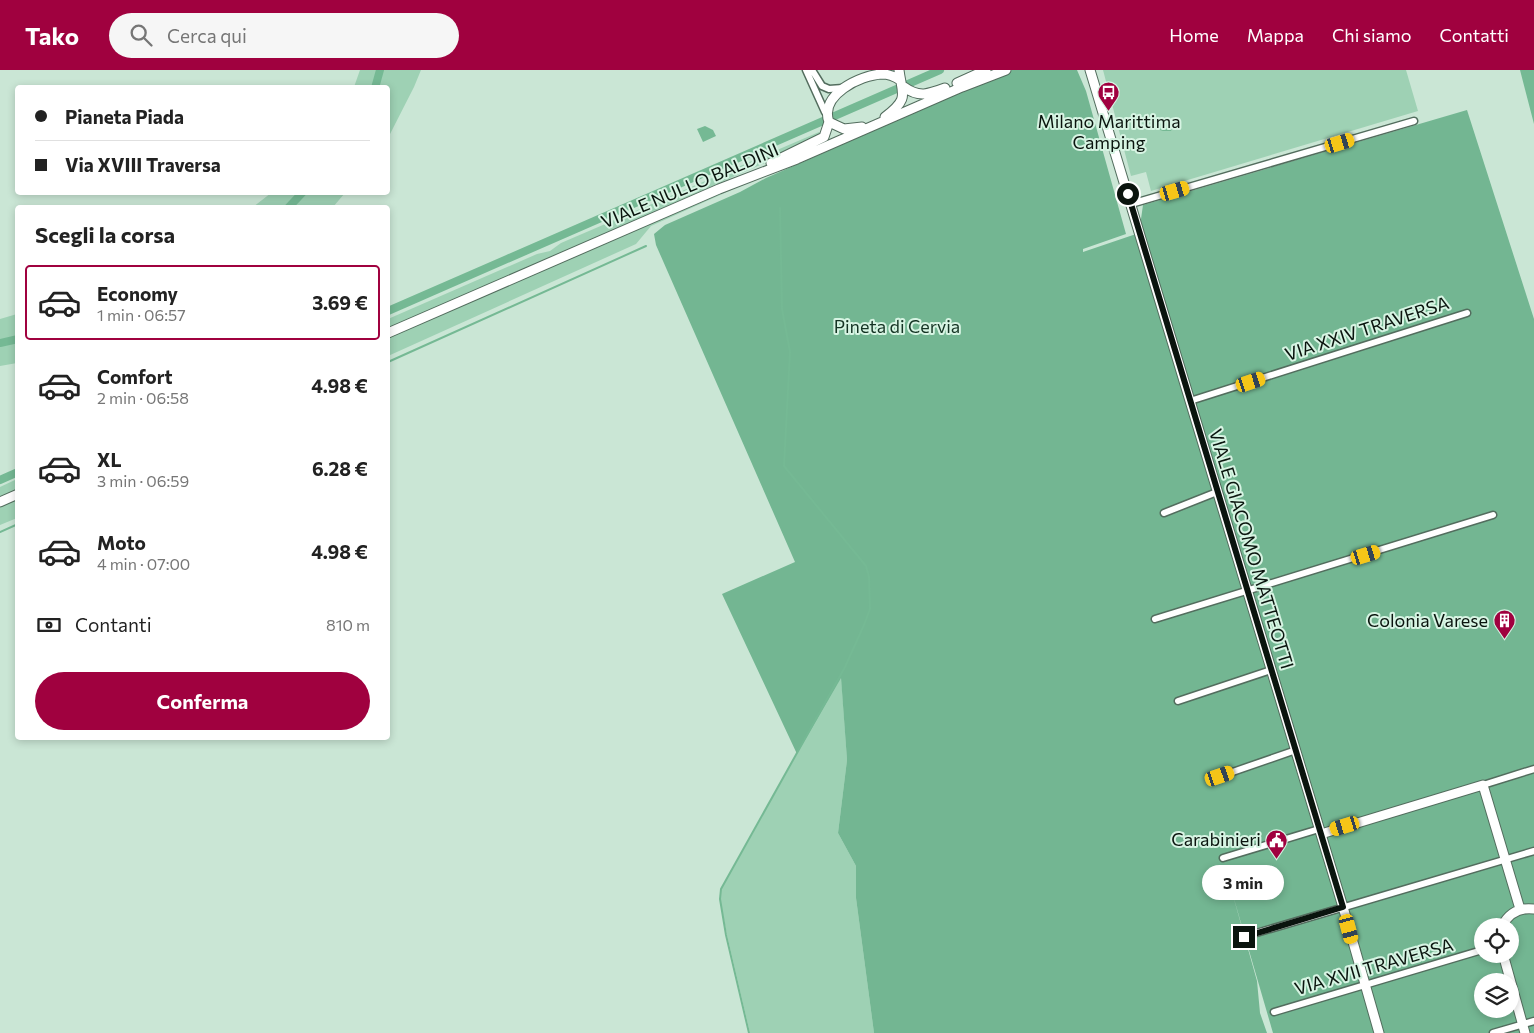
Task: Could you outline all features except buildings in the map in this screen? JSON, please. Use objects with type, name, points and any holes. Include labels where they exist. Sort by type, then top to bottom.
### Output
[{"type":"street","points":[[719,189],[820,141],[829,122],[806,70]]},
{"type":"street","points":[[812,70],[822,86],[830,89],[844,88]]},
{"type":"street","points":[[829,122],[848,129],[876,124],[900,103],[902,83],[899,70]]},
{"type":"street","points":[[826,112],[832,98],[844,88],[876,73],[888,74],[902,83],[910,92],[924,96],[986,70]]},
{"type":"street","name":"VIALE NULLO BALDINI","points":[[390,332],[719,189],[797,159],[1006,70]]},
{"type":"street","name":"VIALE GIACOMO MATTEOTTI","points":[[1090,71],[1296,750],[1379,1033]]},
{"type":"street","points":[[1131,204],[1414,121]]},
{"type":"street","name":"VIA XXIV TRAVERSA","points":[[1190,401],[1467,313]]},
{"type":"street","points":[[1164,513],[1217,492]]},
{"type":"street","points":[[0,502],[15,495]]},
{"type":"street","points":[[1155,619],[1493,515]]},
{"type":"street","points":[[1178,701],[1271,670]]},
{"type":"street","points":[[1220,776],[1296,750]]},
{"type":"street","points":[[1224,858],[1534,769]]},
{"type":"street","points":[[1483,785],[1520,909]]},
{"type":"street","points":[[1244,937],[1534,851]]},
{"type":"street","points":[[1509,918],[1520,909],[1534,909]]},
{"type":"street","name":"VIA XVII TRAVERSA","points":[[1274,1012],[1474,952]]},
{"type":"street","points":[[1505,963],[1523,1029]]},
{"type":"street","points":[[1493,1033],[1523,1029],[1534,1021]]},
{"type":"shaded area","points":[[360,70],[421,70],[390,134],[390,85],[355,85]]},
{"type":"shaded area","points":[[1103,70],[1406,70],[1418,111],[1151,191],[1146,172],[1131,176]]},
{"type":"shaded area","points":[[1520,70],[1534,70],[1534,124]]},
{"type":"shaded area","points":[[1170,121],[1174,124],[1171,131],[1163,131],[1151,127],[1151,122],[1162,124]]},
{"type":"shaded area","points":[[705,126],[713,130],[716,136],[703,142],[697,129]]},
{"type":"shaded area","points":[[819,132],[821,134],[817,140],[390,328],[390,318],[537,254],[550,251],[561,243]]},
{"type":"shaded area","points":[[769,173],[651,226],[636,244],[390,355],[390,336]]},
{"type":"shaded area","points":[[268,195],[343,195],[335,205],[256,205]]},
{"type":"shaded area","points":[[15,315],[15,363],[0,366],[0,319]]},
{"type":"shaded area","points":[[15,480],[15,492],[0,498],[0,487]]},
{"type":"shaded area","points":[[15,499],[15,519],[0,525],[0,506]]},
{"type":"shaded area","points":[[841,676],[847,760],[838,833],[856,866],[856,898],[874,1033],[750,1033],[727,935],[720,899],[721,889]]},
{"type":"green space","name":"Pineta di Cervia","points":[[1012,70],[1077,70],[1086,91],[1126,234],[1083,249],[1083,252],[1139,233],[1143,205],[1467,110],[1534,319],[1534,1033],[1273,1033],[1232,892],[1257,981],[1260,1013],[1267,1033],[874,1033],[856,898],[856,866],[838,833],[847,760],[841,678],[797,754],[722,594],[795,562],[656,245],[654,234],[665,225],[740,192],[766,178]]},
{"type":"waterway","points":[[376,85],[380,70]]},
{"type":"waterway","points":[[390,310],[940,70]]},
{"type":"waterway","points":[[291,205],[300,195]]},
{"type":"waterway","points":[[749,1033],[726,935],[720,899],[721,889],[845,667],[870,609],[869,577],[866,566],[784,466],[790,352],[782,309],[780,208]]},
{"type":"waterway","points":[[390,361],[646,246]]},
{"type":"waterway","points":[[0,343],[15,340]]},
{"type":"waterway","points":[[0,480],[15,473]]},
{"type":"waterway","points":[[0,532],[15,525]]},
{"type":"place","name":"Milano Marittima Camping","points":[[1109,111]]},
{"type":"place","name":"Colonia Varese","points":[[1504,640]]},
{"type":"place","name":"Carabinieri","points":[[1277,859]]},
{"type":"route","points":[[1128,194],[1343,907],[1244,937]]}]
